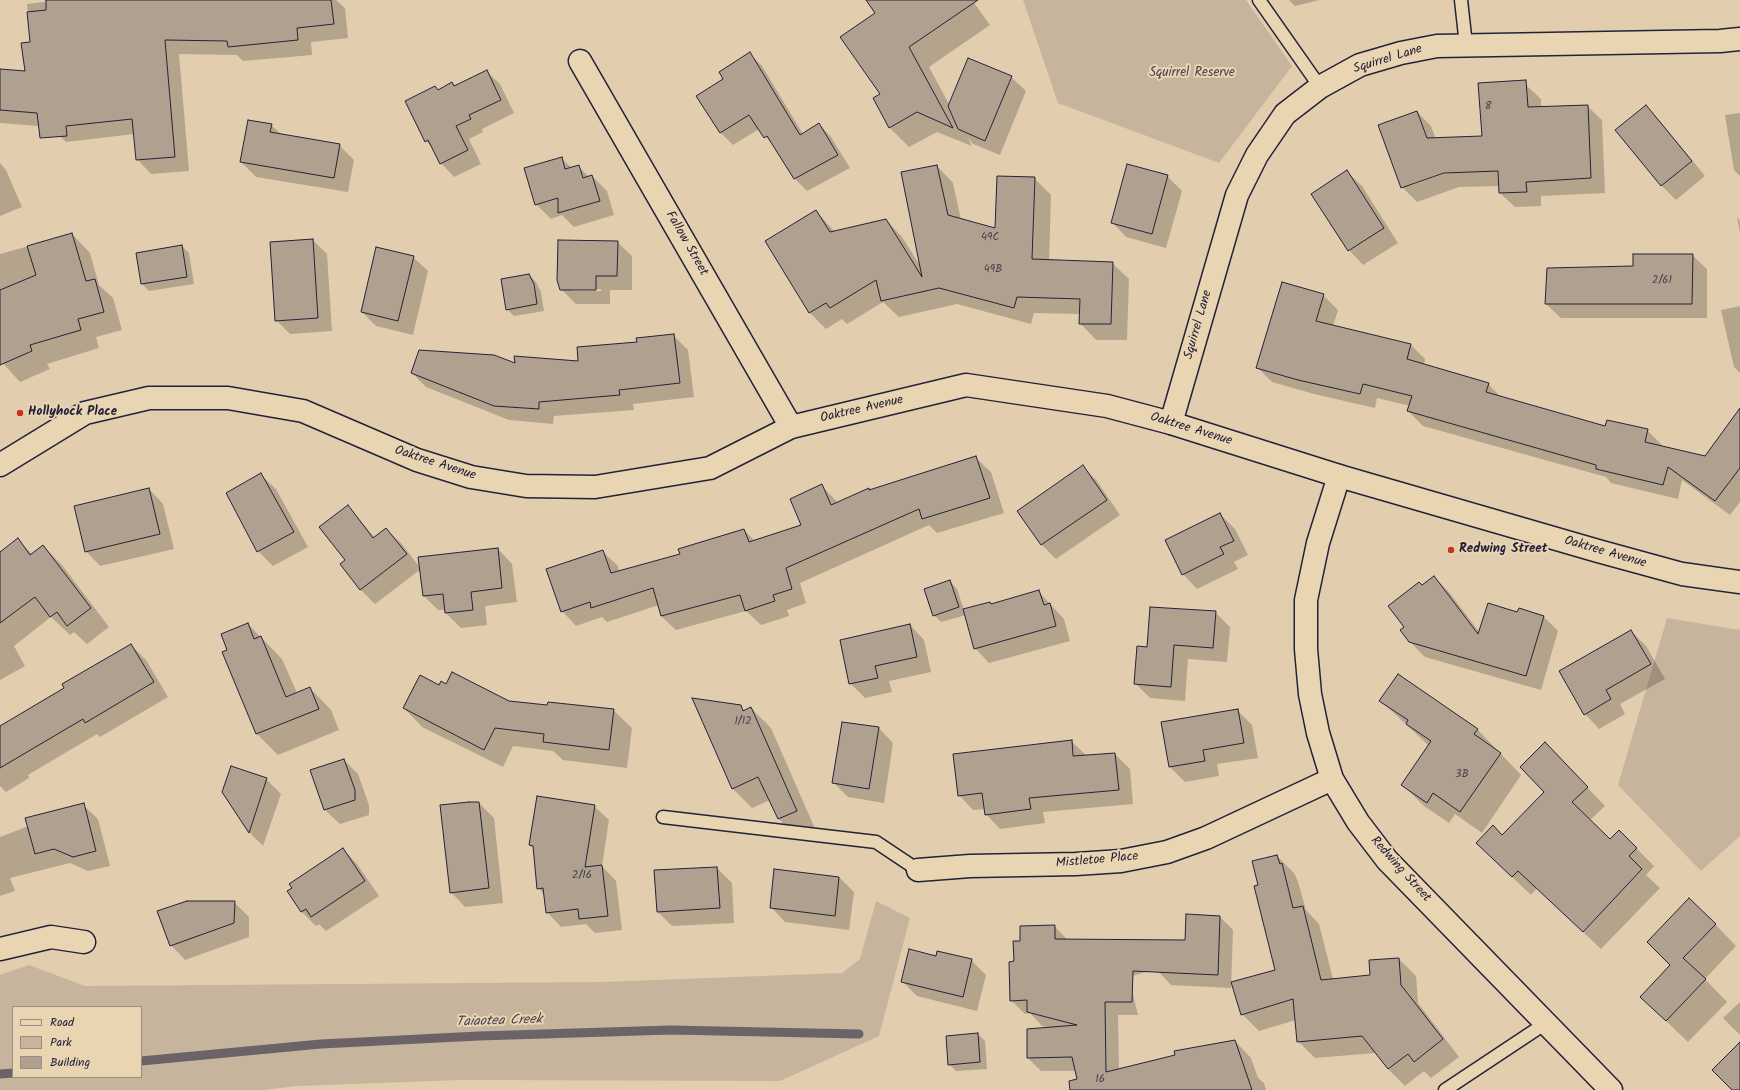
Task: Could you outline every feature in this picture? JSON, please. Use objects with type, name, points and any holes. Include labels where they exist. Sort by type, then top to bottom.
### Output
[{"type":"street","name":"Squirrel Lane","points":[[1171,423],[1237,195],[1256,155],[1285,114],[1320,87],[1360,65],[1401,53],[1437,46],[1720,41],[1740,39]]},
{"type":"street","name":"Fallow Street","points":[[580,61],[791,427]]},
{"type":"street","name":"Oaktree Avenue","points":[[0,465],[85,413],[149,398],[228,398],[303,411],[417,460],[471,477],[526,486],[595,487],[647,480],[710,468],[791,427],[966,385],[1107,406],[1171,423],[1339,476],[1682,574],[1740,582]]},
{"type":"street","name":"Redwing Street","points":[[1339,476],[1318,543],[1306,600],[1306,649],[1310,694],[1318,733],[1332,779],[1358,822],[1387,860],[1611,1090]]},
{"type":"street","name":"Mistletoe Place","points":[[918,870],[970,866],[1076,864],[1121,861],[1167,852],[1206,838],[1332,779]]},
{"type":"street","points":[[0,949],[51,937],[84,942]]},
{"type":"lane","points":[[1259,0],[1320,87]]},
{"type":"lane","points":[[1461,0],[1466,45]]},
{"type":"lane","points":[[663,817],[876,842],[918,870]]},
{"type":"lane","points":[[1445,1090],[1546,1023]]},
{"type":"green space","name":"Squirrel Reserve","points":[[1023,0],[1246,0],[1292,66],[1219,163],[1058,103]]},
{"type":"green space","points":[[1667,618],[1740,630],[1740,836],[1701,871],[1618,785]]},
{"type":"green space","points":[[876,901],[910,918],[879,1036],[780,1081],[461,1080],[298,1086],[262,1090],[0,1090],[0,975],[29,965],[85,986],[602,982],[842,973],[860,959]]},
{"type":"building","points":[[46,0],[331,0],[334,24],[297,28],[298,40],[228,47],[227,41],[165,40],[175,157],[136,160],[132,119],[66,126],[67,136],[40,138],[37,113],[0,110],[0,69],[25,71],[21,43],[30,42],[27,12],[46,10]]},
{"type":"building","points":[[866,0],[978,0],[909,47],[953,128],[917,112],[889,128],[873,98],[880,94],[840,37],[875,13]]},
{"type":"building","points":[[750,52],[800,135],[819,123],[838,155],[794,179],[767,136],[764,138],[749,115],[720,133],[696,96],[723,79],[719,72]]},
{"type":"building","points":[[968,58],[1012,76],[985,141],[958,129],[948,106]]},
{"type":"building","points":[[487,70],[501,100],[469,115],[471,119],[456,126],[468,150],[440,164],[428,140],[425,142],[405,101],[435,86],[438,90],[452,82],[454,86]]},
{"type":"building","points":[[1526,80],[1528,107],[1588,105],[1591,178],[1526,182],[1527,192],[1499,193],[1498,171],[1444,173],[1401,188],[1378,125],[1417,111],[1427,138],[1482,136],[1478,83]]},
{"type":"building","points":[[1646,105],[1692,161],[1661,186],[1615,130]]},
{"type":"building","points":[[248,120],[272,124],[270,132],[340,144],[334,178],[240,162]]},
{"type":"building","points":[[562,157],[565,169],[579,165],[583,178],[592,175],[600,201],[558,213],[558,198],[535,205],[524,168]]},
{"type":"building","points":[[1127,164],[1168,175],[1152,234],[1111,223]]},
{"type":"building","points":[[937,165],[948,215],[995,228],[997,176],[1035,177],[1032,259],[1113,262],[1111,324],[1079,324],[1080,299],[1017,297],[1014,308],[939,288],[881,301],[876,280],[830,308],[826,303],[809,313],[765,241],[816,210],[830,232],[886,219],[922,277],[901,172]]},
{"type":"building","points":[[1347,170],[1384,228],[1348,251],[1311,194]]},
{"type":"building","points":[[72,233],[86,281],[95,279],[104,312],[78,319],[81,330],[30,345],[32,351],[0,365],[0,290],[36,275],[27,246]]},
{"type":"building","points":[[313,239],[318,318],[275,321],[270,242]]},
{"type":"building","points":[[558,240],[618,241],[617,276],[596,276],[596,290],[560,290],[557,280]]},
{"type":"building","points":[[182,245],[187,277],[141,284],[136,253]]},
{"type":"building","points":[[376,247],[414,256],[398,321],[361,312]]},
{"type":"building","points":[[1633,254],[1693,254],[1692,304],[1545,304],[1547,268],[1633,266]]},
{"type":"building","points":[[529,274],[534,284],[537,304],[506,310],[501,279]]},
{"type":"building","points":[[1282,282],[1324,294],[1316,321],[1411,344],[1407,359],[1489,383],[1486,392],[1605,426],[1607,420],[1648,429],[1645,442],[1705,456],[1740,408],[1740,468],[1715,501],[1668,467],[1663,485],[1596,469],[1596,465],[1407,411],[1412,396],[1363,384],[1360,394],[1298,380],[1256,368]]},
{"type":"building","points":[[674,334],[680,383],[619,390],[620,395],[539,402],[539,409],[494,406],[411,373],[419,350],[494,355],[515,363],[514,356],[578,361],[577,347],[637,342],[636,338]]},
{"type":"building","points":[[976,456],[990,498],[922,519],[919,509],[786,568],[792,589],[773,595],[775,601],[745,611],[740,595],[661,616],[653,588],[591,608],[590,602],[561,612],[546,569],[603,550],[611,573],[680,554],[678,549],[744,529],[749,542],[801,525],[790,499],[822,484],[831,505],[869,488],[869,490]]},
{"type":"building","points":[[1083,465],[1107,500],[1041,545],[1017,511]]},
{"type":"building","points":[[261,473],[294,532],[257,552],[226,493]]},
{"type":"building","points":[[149,488],[160,534],[85,552],[74,506]]},
{"type":"building","points":[[348,505],[373,538],[386,528],[407,554],[360,590],[340,564],[345,560],[319,527]]},
{"type":"building","points":[[1220,513],[1234,541],[1220,547],[1224,554],[1182,575],[1165,540]]},
{"type":"building","points":[[18,538],[30,555],[43,545],[91,608],[67,626],[57,612],[50,617],[35,597],[0,623],[0,552]]},
{"type":"building","points":[[498,548],[502,588],[471,592],[473,610],[445,613],[443,594],[423,596],[418,557]]},
{"type":"building","points":[[1434,576],[1478,634],[1488,603],[1517,612],[1519,608],[1544,616],[1526,676],[1409,642],[1400,630],[1404,627],[1388,606],[1419,582],[1422,585]]},
{"type":"building","points":[[950,580],[959,607],[933,616],[924,589]]},
{"type":"building","points":[[1039,590],[1044,605],[1050,603],[1056,626],[974,649],[963,609],[990,602],[991,604]]},
{"type":"building","points":[[1150,607],[1216,611],[1213,648],[1174,645],[1171,687],[1134,684],[1137,646],[1147,647]]},
{"type":"building","points":[[248,623],[254,639],[261,636],[286,697],[310,687],[319,709],[256,734],[222,652],[227,650],[221,634]]},
{"type":"building","points":[[910,624],[917,657],[875,666],[878,678],[849,684],[840,640]]},
{"type":"building","points":[[1631,630],[1651,664],[1606,690],[1611,699],[1584,715],[1559,671]]},
{"type":"building","points":[[131,644],[154,682],[85,723],[83,719],[0,768],[0,726],[64,688],[62,684]]},
{"type":"building","points":[[452,672],[509,701],[547,705],[548,702],[614,709],[609,750],[543,742],[544,734],[495,728],[484,750],[403,708],[420,675],[439,685],[441,681],[446,684]]},
{"type":"building","points":[[1398,674],[1478,729],[1474,734],[1501,753],[1460,812],[1433,793],[1427,803],[1401,785],[1431,741],[1406,724],[1408,720],[1379,701]]},
{"type":"building","points":[[692,698],[741,705],[743,711],[751,707],[797,811],[778,819],[758,777],[732,789]]},
{"type":"building","points":[[1238,709],[1244,743],[1203,750],[1205,761],[1169,767],[1161,722]]},
{"type":"building","points":[[842,722],[879,727],[869,789],[832,783]]},
{"type":"building","points":[[1072,740],[1073,756],[1115,753],[1119,790],[1029,798],[1031,809],[985,815],[982,793],[958,796],[953,754]]},
{"type":"building","points":[[1545,742],[1588,787],[1572,802],[1610,839],[1619,830],[1637,848],[1629,856],[1642,869],[1583,932],[1518,871],[1512,877],[1476,843],[1493,825],[1502,835],[1544,792],[1520,767]]},
{"type":"building","points":[[344,759],[355,790],[355,800],[324,810],[310,770]]},
{"type":"building","points":[[231,766],[267,778],[249,833],[222,792]]},
{"type":"building","points":[[537,796],[595,805],[585,867],[602,865],[608,916],[579,919],[578,909],[546,913],[543,888],[537,889],[533,846],[529,845]]},
{"type":"building","points":[[479,802],[489,888],[450,893],[440,805]]},
{"type":"building","points":[[84,803],[96,851],[73,857],[54,849],[35,854],[25,818]]},
{"type":"building","points":[[343,848],[365,881],[311,917],[306,909],[301,912],[287,891],[292,888],[289,884]]},
{"type":"building","points":[[1277,855],[1280,864],[1282,863],[1293,908],[1303,906],[1321,980],[1370,975],[1369,960],[1399,958],[1401,985],[1443,1039],[1414,1062],[1408,1054],[1388,1069],[1362,1036],[1297,1042],[1293,999],[1241,1015],[1231,982],[1275,970],[1254,886],[1258,885],[1252,861]]},
{"type":"building","points":[[717,867],[720,908],[657,912],[654,870]]},
{"type":"building","points":[[774,869],[839,877],[835,916],[770,908]]},
{"type":"building","points":[[1689,898],[1716,924],[1683,958],[1706,979],[1666,1021],[1640,997],[1670,965],[1647,942]]},
{"type":"building","points":[[187,901],[235,901],[234,923],[170,946],[157,911]]},
{"type":"building","points":[[1186,914],[1220,916],[1218,975],[1133,971],[1132,1002],[1105,1002],[1106,1072],[1175,1055],[1174,1051],[1235,1040],[1252,1090],[1070,1090],[1069,1081],[1077,1079],[1072,1057],[1027,1058],[1027,1029],[1077,1025],[1027,1012],[1027,1000],[1010,1001],[1009,962],[1014,961],[1013,941],[1020,941],[1020,926],[1055,925],[1055,939],[1185,940]]},
{"type":"building","points":[[909,949],[936,956],[937,951],[972,959],[963,997],[901,982]]},
{"type":"building","points":[[978,1033],[980,1062],[948,1065],[946,1036]]},
{"type":"building","points":[[1740,1042],[1740,1090],[1732,1090],[1712,1070]]},
{"type":"waterway","name":"Taiaotea Creek","points":[[142,1061],[321,1044],[479,1036],[671,1030],[859,1034]]},
{"type":"waterway","name":"Taiaotea Creek","points":[[0,1074],[12,1073]]},
{"type":"place","name":"Hollyhock Place","points":[[20,413]]},
{"type":"place","name":"Redwing Street","points":[[1451,550]]}]
